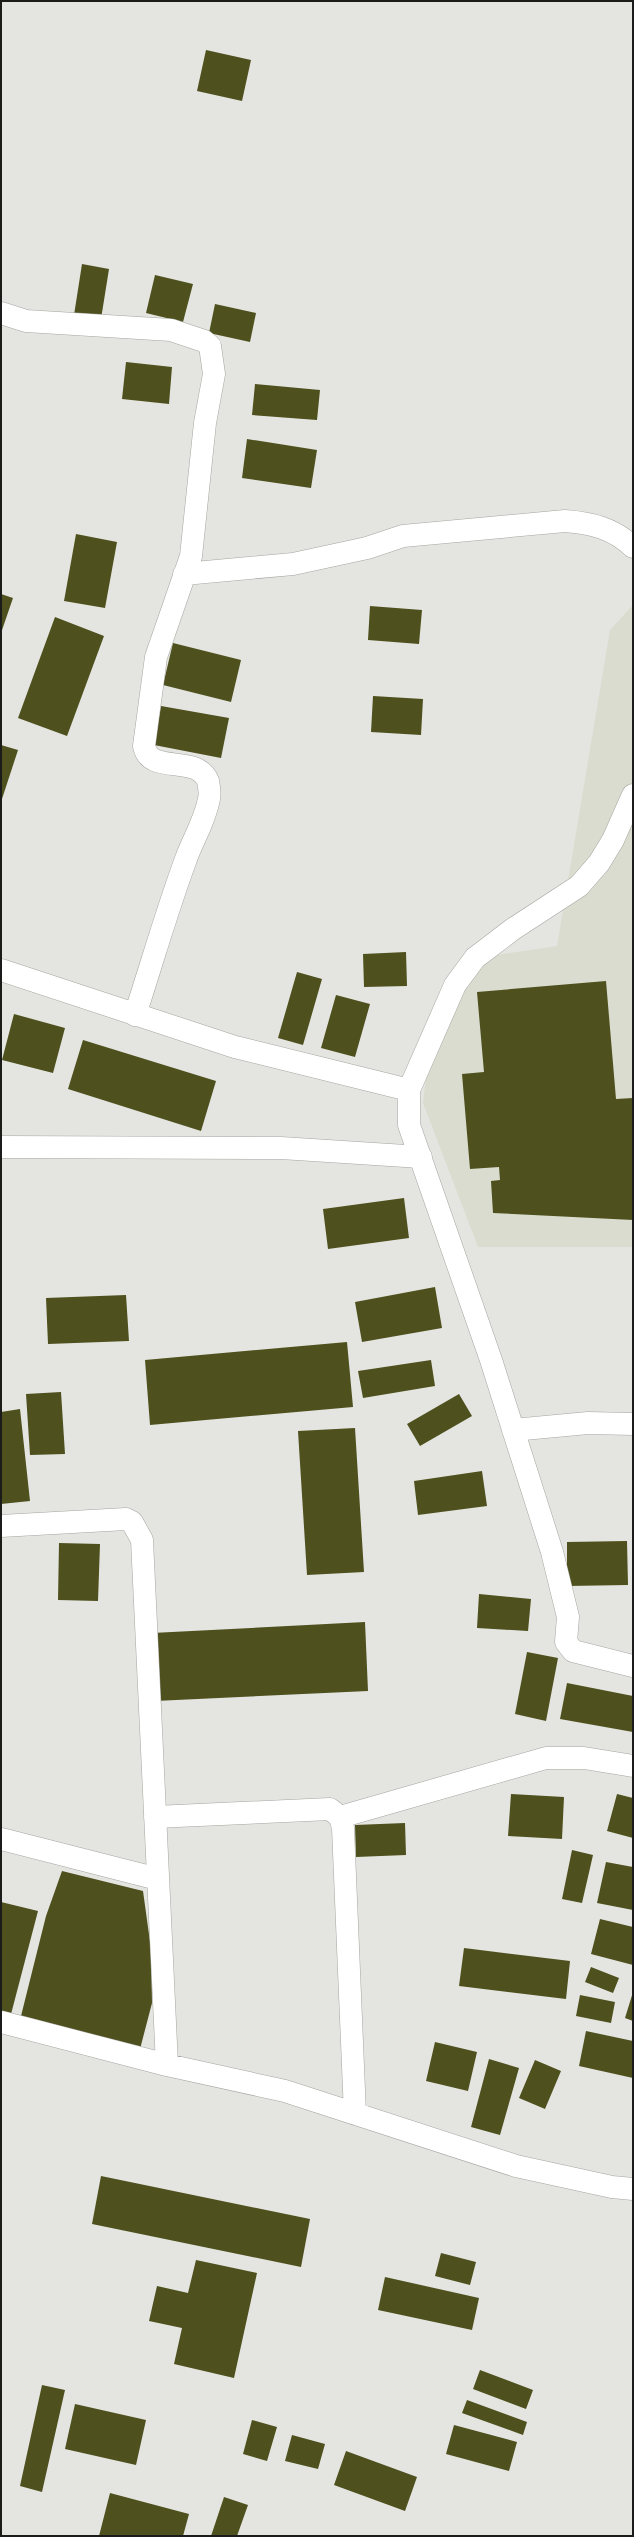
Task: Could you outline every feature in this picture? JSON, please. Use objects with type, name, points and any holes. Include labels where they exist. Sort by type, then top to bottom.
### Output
[{"type":"street","points":[[1,313],[26,321],[171,330],[204,341],[210,346],[214,374],[205,423],[191,556],[156,657],[144,746],[146,752],[156,761],[192,766],[202,772],[208,782],[210,797],[205,816],[186,858],[135,1015]]},
{"type":"street","points":[[184,574],[293,564],[367,548],[403,536],[565,521],[586,523],[604,528],[622,537],[633,546]]},
{"type":"street","points":[[633,795],[613,840],[600,863],[579,886],[513,929],[475,958],[455,985],[409,1090],[409,1125],[513,1430],[552,1552],[568,1617],[566,1642],[568,1647],[582,1654],[633,1666]]},
{"type":"street","points":[[1,970],[22,979],[235,1047],[409,1090]]},
{"type":"street","points":[[1,981],[22,979]]},
{"type":"street","points":[[1,1147],[281,1148],[421,1157]]},
{"type":"street","points":[[513,1430],[588,1423],[633,1424]]},
{"type":"street","points":[[1,1526],[126,1519],[136,1528],[142,1540],[167,2066]]},
{"type":"street","points":[[340,1816],[546,1758],[584,1758],[633,1766]]},
{"type":"street","points":[[155,1817],[330,1809],[340,1816],[343,1828],[355,2114]]},
{"type":"street","points":[[1,1839],[158,1879]]},
{"type":"street","points":[[1,2022],[167,2066],[285,2091],[516,2166],[612,2187],[633,2189]]},
{"type":"shaded area","points":[[633,605],[633,1247],[478,1247],[423,1103],[434,1007],[475,958],[557,946],[610,630]]},
{"type":"building","points":[[206,50],[251,60],[242,101],[197,91]]},
{"type":"building","points":[[82,264],[109,269],[101,319],[74,315]]},
{"type":"building","points":[[155,275],[193,284],[183,322],[146,313]]},
{"type":"building","points":[[215,304],[256,313],[250,342],[209,333]]},
{"type":"building","points":[[126,362],[172,367],[169,404],[122,399]]},
{"type":"building","points":[[255,384],[320,390],[317,420],[252,415]]},
{"type":"building","points":[[247,439],[317,450],[311,488],[242,478]]},
{"type":"building","points":[[76,534],[117,542],[105,608],[64,601]]},
{"type":"building","points":[[1,594],[13,598],[1,633]]},
{"type":"building","points":[[370,606],[422,610],[419,644],[368,640]]},
{"type":"building","points":[[55,617],[104,636],[67,736],[18,718]]},
{"type":"building","points":[[173,643],[241,660],[231,702],[163,685]]},
{"type":"building","points":[[373,696],[423,699],[421,735],[371,732]]},
{"type":"building","points":[[161,706],[229,718],[221,758],[154,745]]},
{"type":"building","points":[[1,745],[18,750],[1,802]]},
{"type":"building","points":[[406,952],[407,986],[364,987],[363,954]]},
{"type":"building","points":[[297,972],[322,979],[303,1045],[278,1038]]},
{"type":"building","points":[[606,981],[616,1099],[633,1098],[633,1220],[493,1213],[491,1181],[500,1180],[499,1167],[470,1169],[462,1074],[484,1072],[477,992]]},
{"type":"building","points":[[336,995],[370,1004],[355,1057],[321,1048]]},
{"type":"building","points":[[14,1014],[65,1028],[53,1073],[2,1060]]},
{"type":"building","points":[[83,1040],[216,1081],[201,1131],[68,1089]]},
{"type":"building","points":[[404,1198],[409,1238],[328,1249],[323,1209]]},
{"type":"building","points":[[435,1287],[442,1328],[362,1342],[355,1302]]},
{"type":"building","points":[[126,1295],[129,1341],[48,1344],[46,1298]]},
{"type":"building","points":[[347,1342],[353,1407],[150,1425],[145,1360]]},
{"type":"building","points":[[431,1360],[435,1386],[363,1398],[358,1371]]},
{"type":"building","points":[[61,1392],[65,1454],[30,1455],[26,1394]]},
{"type":"building","points":[[459,1394],[472,1416],[420,1446],[407,1424]]},
{"type":"building","points":[[20,1409],[30,1501],[1,1504],[1,1412]]},
{"type":"building","points":[[355,1428],[364,1572],[307,1575],[298,1431]]},
{"type":"building","points":[[482,1471],[487,1506],[418,1515],[414,1481]]},
{"type":"building","points":[[627,1541],[628,1585],[567,1586],[567,1542]]},
{"type":"building","points":[[59,1543],[100,1544],[98,1601],[58,1600]]},
{"type":"building","points":[[479,1594],[531,1599],[528,1631],[477,1628]]},
{"type":"building","points":[[365,1622],[368,1691],[155,1701],[152,1633]]},
{"type":"building","points":[[527,1652],[558,1658],[546,1721],[515,1714]]},
{"type":"building","points":[[567,1683],[633,1696],[633,1732],[560,1719]]},
{"type":"building","points":[[511,1794],[564,1797],[562,1839],[508,1836]]},
{"type":"building","points":[[617,1794],[633,1798],[633,1838],[607,1831]]},
{"type":"building","points":[[405,1823],[406,1855],[356,1857],[355,1825]]},
{"type":"building","points":[[572,1850],[593,1855],[582,1903],[562,1899]]},
{"type":"building","points":[[606,1862],[633,1867],[633,1910],[597,1903]]},
{"type":"building","points":[[62,1871],[143,1891],[151,1949],[152,2003],[139,2053],[20,2020],[46,1916]]},
{"type":"building","points":[[1,1902],[38,1911],[10,2018],[1,2015]]},
{"type":"building","points":[[600,1919],[633,1927],[633,1965],[591,1954]]},
{"type":"building","points":[[464,1948],[570,1961],[566,1999],[459,1986]]},
{"type":"building","points":[[591,1967],[619,1978],[613,1993],[585,1982]]},
{"type":"building","points":[[633,1992],[633,2021],[625,2018]]},
{"type":"building","points":[[580,1995],[615,2002],[611,2023],[576,2016]]},
{"type":"building","points":[[586,2031],[633,2041],[633,2078],[579,2066]]},
{"type":"building","points":[[435,2042],[477,2052],[468,2091],[426,2081]]},
{"type":"building","points":[[489,2059],[519,2068],[500,2135],[471,2127]]},
{"type":"building","points":[[535,2060],[561,2071],[545,2109],[519,2098]]},
{"type":"building","points":[[101,2176],[310,2219],[301,2267],[92,2224]]},
{"type":"building","points":[[441,2253],[476,2262],[470,2285],[435,2276]]},
{"type":"building","points":[[196,2260],[257,2273],[234,2378],[174,2364],[182,2328],[149,2321],[157,2286],[188,2293]]},
{"type":"building","points":[[385,2277],[479,2298],[472,2330],[378,2310]]},
{"type":"building","points":[[480,2370],[533,2390],[526,2409],[473,2389]]},
{"type":"building","points":[[42,2385],[65,2390],[42,2492],[20,2486]]},
{"type":"building","points":[[467,2400],[527,2422],[523,2435],[462,2413]]},
{"type":"building","points":[[75,2404],[146,2420],[136,2465],[65,2449]]},
{"type":"building","points":[[252,2420],[277,2427],[267,2461],[243,2454]]},
{"type":"building","points":[[454,2425],[517,2442],[509,2471],[446,2454]]},
{"type":"building","points":[[292,2435],[325,2444],[318,2469],[285,2461]]},
{"type":"building","points":[[346,2451],[417,2477],[405,2511],[334,2485]]},
{"type":"building","points":[[110,2493],[189,2514],[183,2536],[99,2536]]},
{"type":"building","points":[[224,2497],[248,2505],[237,2536],[211,2536]]}]
